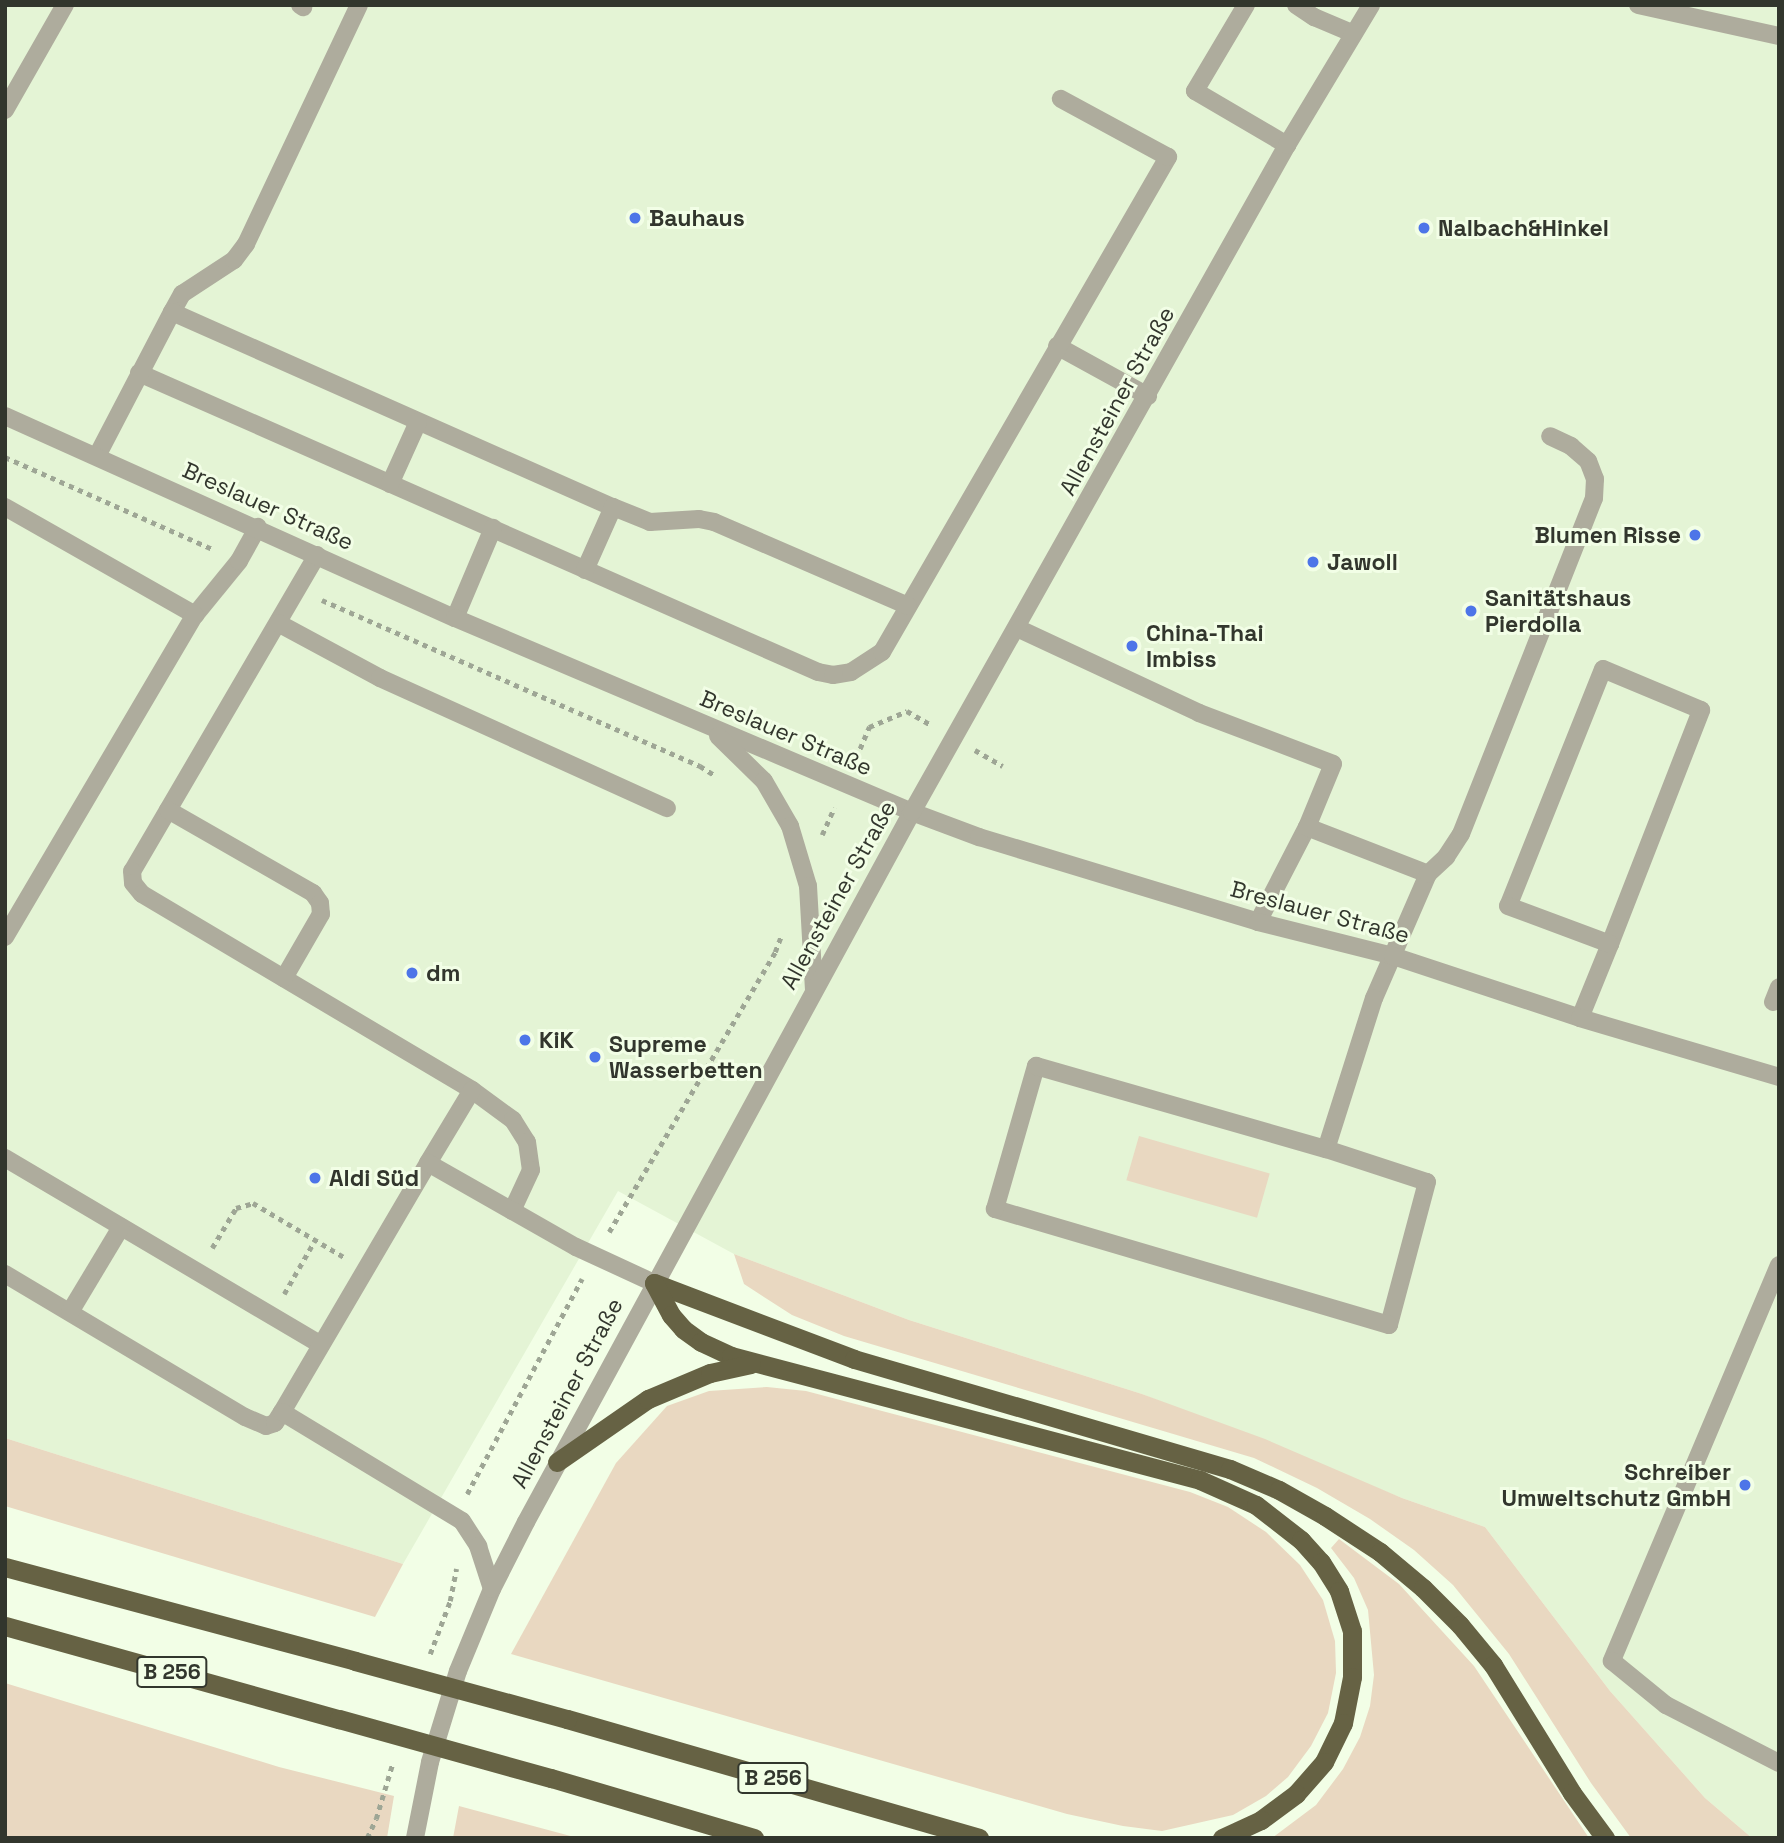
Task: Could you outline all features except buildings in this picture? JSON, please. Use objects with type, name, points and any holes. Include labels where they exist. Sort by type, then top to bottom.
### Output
[{"type":"highway","points":[[654,1283],[671,1315],[683,1329],[715,1350],[755,1363],[1200,1480],[1256,1505],[1301,1539],[1321,1562],[1339,1591],[1352,1631],[1353,1677],[1343,1723],[1324,1762],[1296,1794],[1261,1820],[1222,1838]]},
{"type":"highway","points":[[654,1283],[854,1359],[1230,1469],[1279,1490],[1325,1516],[1380,1552],[1423,1588],[1460,1625],[1493,1665],[1572,1793],[1605,1838]]},
{"type":"highway","points":[[557,1462],[630,1410],[665,1390],[710,1373],[755,1363]]},
{"type":"highway","points":[[5,1557],[55,1582]]},
{"type":"highway","name":"B 256","points":[[5,1567],[567,1719],[979,1838]]},
{"type":"highway","name":"B 256","points":[[5,1626],[551,1778],[720,1832],[754,1838]]},
{"type":"street","points":[[5,110],[65,5]]},
{"type":"street","points":[[97,456],[181,294],[234,260],[246,244],[359,5]]},
{"type":"street","points":[[1246,5],[1195,91],[1287,145]]},
{"type":"street","points":[[1296,5],[1314,17],[1354,34]]},
{"type":"street","name":"Allensteiner Straße","points":[[415,1838],[427,1775],[442,1720],[492,1589],[557,1462],[912,812],[1287,145],[1371,5]]},
{"type":"street","points":[[1638,5],[1779,36]]},
{"type":"street","points":[[139,373],[818,672],[851,672],[882,652],[1168,157],[1061,99]]},
{"type":"street","points":[[172,312],[650,522],[699,519],[714,522],[908,606]]},
{"type":"street","points":[[1057,346],[1148,396]]},
{"type":"street","name":"Breslauer Straße","points":[[5,415],[455,618],[711,729],[912,812],[979,837],[1258,922],[1393,956],[1580,1018],[1779,1077]]},
{"type":"street","points":[[390,484],[418,422]]},
{"type":"street","points":[[1326,1149],[1374,998],[1428,874],[1446,857],[1461,834],[1594,498],[1595,479],[1588,461],[1571,446],[1550,436]]},
{"type":"street","points":[[5,507],[195,615]]},
{"type":"street","points":[[585,570],[613,507]]},
{"type":"street","points":[[5,937],[195,615],[239,561],[258,527]]},
{"type":"street","points":[[455,618],[493,528]]},
{"type":"street","points":[[317,555],[299,590],[132,871],[133,883],[142,894],[502,1110],[522,1132],[531,1155],[531,1170],[512,1211]]},
{"type":"street","points":[[278,623],[380,678],[667,808]]},
{"type":"street","points":[[1017,628],[1199,712],[1333,765],[1307,827],[1258,922]]},
{"type":"street","points":[[1580,1018],[1610,944],[1701,710],[1603,669],[1508,906],[1610,944]]},
{"type":"street","points":[[711,729],[765,781],[790,826],[808,886],[814,991]]},
{"type":"street","points":[[168,810],[313,893],[320,903],[321,914],[284,978]]},
{"type":"street","points":[[1307,827],[1428,874]]},
{"type":"street","points":[[1037,1066],[1326,1149],[1427,1182],[1389,1325],[995,1209],[1037,1066]]},
{"type":"street","points":[[5,1275],[256,1423],[275,1423],[472,1090]]},
{"type":"street","points":[[5,1158],[321,1345]]},
{"type":"street","points":[[428,1163],[595,1257],[654,1283]]},
{"type":"street","points":[[70,1312],[121,1227]]},
{"type":"street","points":[[1779,1265],[1612,1661],[1666,1704],[1779,1763]]},
{"type":"street","points":[[282,1412],[458,1519],[478,1546],[492,1589]]},
{"type":"path","points":[[5,457],[239,561]]},
{"type":"path","points":[[299,590],[700,766],[721,779]]},
{"type":"path","points":[[458,1519],[625,1201],[775,952],[786,922]]},
{"type":"path","points":[[197,1272],[236,1208],[253,1203],[366,1270]]},
{"type":"path","points":[[271,1315],[315,1240]]},
{"type":"path","points":[[438,1629],[450,1601],[458,1561]]},
{"type":"path","points":[[367,1838],[376,1819],[379,1804]]},
{"type":"shaded area","points":[[5,5],[1779,5],[1779,1838],[1752,1838],[1705,1798],[1610,1691],[1485,1527],[1402,1498],[1142,1394],[909,1320],[734,1254],[618,1191],[403,1564],[5,1438]]},
{"type":"shaded area","points":[[1139,1136],[1270,1173],[1257,1218],[1126,1180]]},
{"type":"shaded area","points":[[734,1254],[909,1320],[1142,1394],[1265,1439],[1402,1498],[1485,1527],[1610,1691],[1705,1798],[1752,1838],[1631,1838],[1591,1783],[1509,1654],[1453,1585],[1414,1550],[1370,1519],[1317,1488],[1254,1458],[844,1336],[792,1315],[744,1284]]},
{"type":"shaded area","points":[[767,1387],[806,1391],[1190,1492],[1228,1507],[1266,1532],[1300,1565],[1323,1600],[1335,1641],[1336,1673],[1328,1713],[1311,1746],[1288,1777],[1266,1796],[1233,1815],[1162,1831],[1067,1814],[511,1654],[616,1463],[667,1406],[709,1391]]},
{"type":"shaded area","points":[[5,1438],[403,1564],[375,1617],[5,1506]]},
{"type":"shaded area","points":[[1339,1539],[1399,1584],[1474,1666],[1589,1838],[1272,1838],[1316,1805],[1343,1769],[1360,1737],[1370,1706],[1374,1675],[1368,1610],[1354,1578],[1331,1548]]},
{"type":"shaded area","points":[[5,1683],[279,1767],[394,1796],[387,1838],[5,1838]]},
{"type":"shaded area","points":[[459,1806],[537,1827],[578,1838],[453,1838]]},
{"type":"place","name":"Bauhaus","points":[[635,218]]},
{"type":"place","name":"Nalbach&Hinkel","points":[[1424,228]]},
{"type":"place","name":"Blumen Risse","points":[[1695,535]]},
{"type":"place","name":"Jawoll","points":[[1313,562]]},
{"type":"place","name":"Sanitätshaus Pierdolla","points":[[1471,611]]},
{"type":"place","name":"China-Thai Imbiss","points":[[1132,646]]},
{"type":"place","name":"dm","points":[[412,973]]},
{"type":"place","name":"KiK","points":[[525,1040]]},
{"type":"place","name":"Supreme Wasserbetten","points":[[595,1057]]},
{"type":"place","name":"Aldi Süd","points":[[315,1178]]},
{"type":"place","name":"Schreiber Umweltschutz GmbH","points":[[1745,1485]]}]
